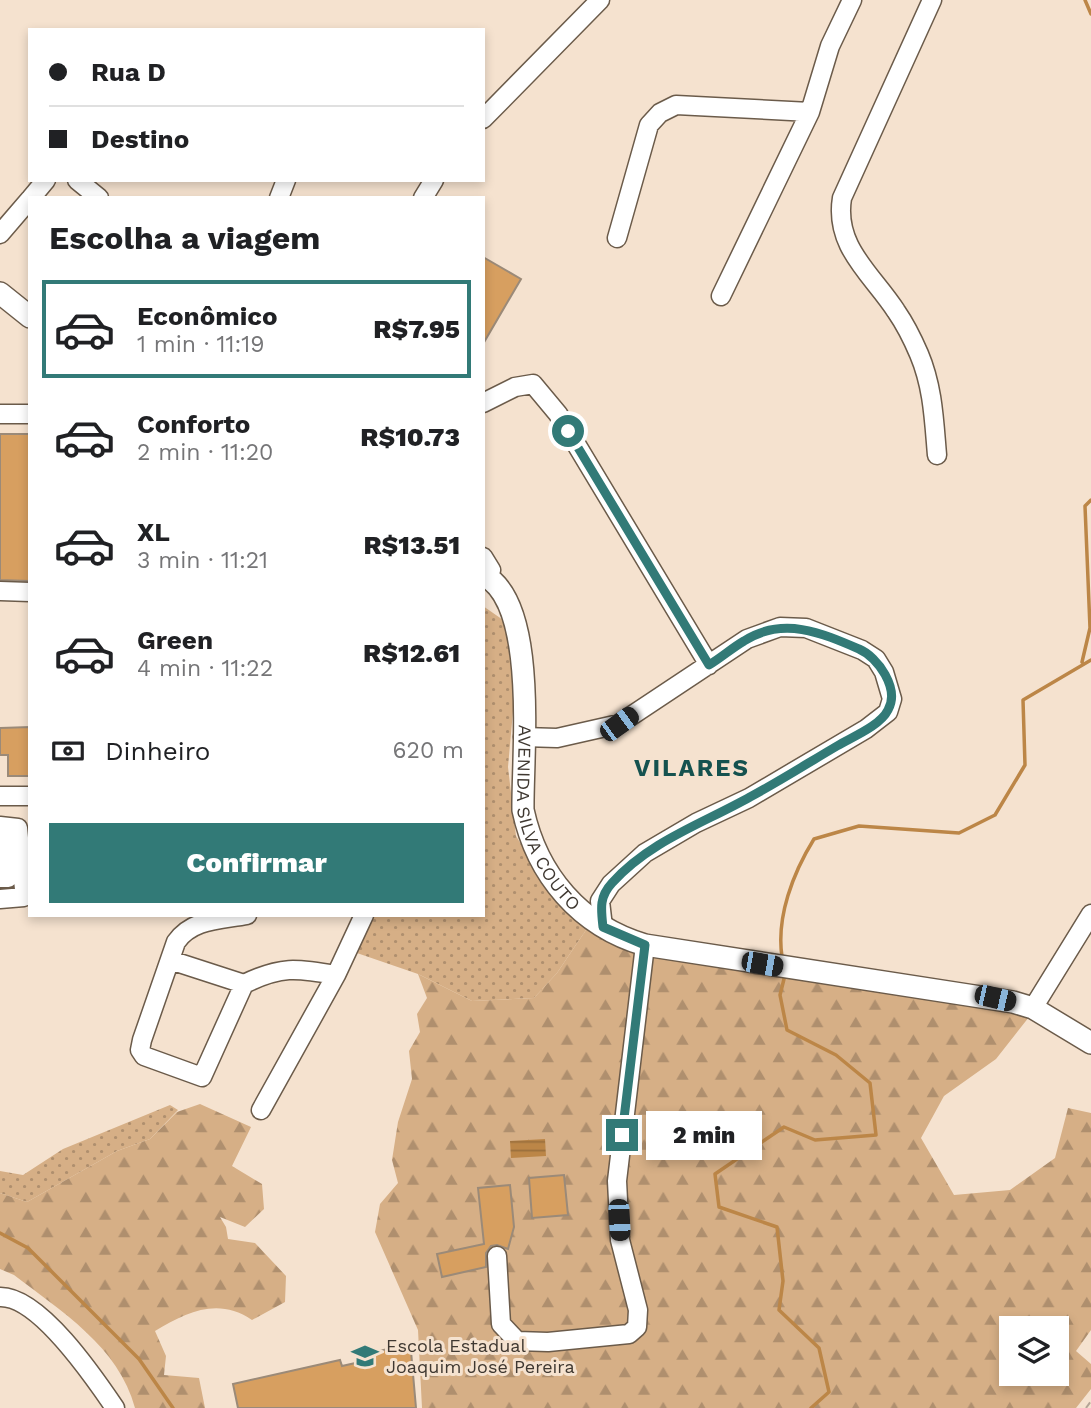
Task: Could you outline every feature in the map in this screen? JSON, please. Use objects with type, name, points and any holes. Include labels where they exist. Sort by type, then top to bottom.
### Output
[{"type":"main road","points":[[0,293],[16,311]]},
{"type":"main road","name":"AVENIDA SILVA COUTO","points":[[485,571],[510,606],[520,636],[524,678],[523,810],[536,853],[557,888],[603,927],[645,945],[995,998],[1033,1008],[1091,1043]]},
{"type":"street","points":[[485,117],[567,30],[600,0]]},
{"type":"street","points":[[721,296],[810,112],[830,46],[852,0]]},
{"type":"street","points":[[932,0],[842,198],[840,212],[847,244],[896,311],[919,353],[931,388],[937,455]]},
{"type":"street","points":[[617,238],[649,125],[660,113],[676,105],[810,112]]},
{"type":"street","points":[[33,196],[44,182]]},
{"type":"street","points":[[79,182],[97,196]]},
{"type":"street","points":[[0,234],[28,201]]},
{"type":"street","points":[[485,402],[515,387],[533,384],[558,414],[709,665]]},
{"type":"street","points":[[0,414],[28,414]]},
{"type":"street","points":[[0,591],[28,592]]},
{"type":"street","points":[[523,737],[557,738],[619,724],[747,639],[780,627],[806,628],[862,650],[876,659],[889,687],[892,699],[888,712],[866,729],[749,798],[696,823],[645,853],[611,884],[600,901],[603,927]]},
{"type":"street","points":[[0,796],[28,796]]},
{"type":"street","points":[[0,824],[16,821],[24,828],[28,884]]},
{"type":"street","points":[[0,824],[18,828],[24,897],[0,890],[8,878],[7,862],[0,863]]},
{"type":"street","points":[[0,839],[10,839],[16,845],[9,852],[0,853]]},
{"type":"street","points":[[1033,1008],[1091,914]]},
{"type":"street","points":[[235,917],[198,923],[184,930],[176,942],[140,1050],[144,1056],[195,1077],[206,1073],[244,984],[267,972],[289,967],[336,975]]},
{"type":"street","points":[[261,1110],[336,975],[363,917]]},
{"type":"street","points":[[497,1256],[501,1324],[517,1341],[548,1342],[629,1334],[638,1327],[637,1301],[620,1240],[617,1181],[645,945]]},
{"type":"street","points":[[170,960],[244,984]]},
{"type":"street","points":[[0,1297],[14,1297],[42,1319],[91,1373],[115,1408]]},
{"type":"path","points":[[1086,1408],[1091,1401]]},
{"type":"green space","points":[[485,607],[506,622],[516,678],[508,767],[516,836],[554,898],[588,927],[557,973],[534,998],[472,1001],[418,974],[354,952],[372,917],[485,917]]},
{"type":"green space","points":[[588,927],[993,1004],[1029,1017],[996,1059],[944,1096],[921,1138],[954,1195],[1010,1190],[1055,1158],[1068,1108],[1091,1113],[1091,1330],[1076,1351],[1091,1364],[1091,1389],[1076,1408],[422,1408],[418,1330],[375,1232],[380,1204],[398,1183],[392,1160],[398,1122],[412,1079],[409,1051],[420,1032],[417,1014],[427,998],[418,974],[472,1001],[534,998],[557,973]]},
{"type":"green space","points":[[200,1104],[251,1127],[232,1166],[262,1184],[264,1209],[245,1227],[220,1217],[226,1227],[228,1239],[255,1243],[286,1276],[285,1302],[252,1320],[227,1309],[215,1308],[191,1313],[155,1331],[166,1356],[164,1375],[199,1378],[205,1408],[135,1408],[116,1367],[86,1332],[14,1275],[0,1269],[0,1193],[27,1202],[117,1151],[150,1139],[177,1112]]},
{"type":"green space","points":[[170,1105],[178,1110],[150,1139],[117,1151],[27,1202],[0,1193],[0,1171],[23,1175],[63,1149]]},
{"type":"shaded area","points":[[545,1139],[546,1156],[511,1158],[510,1141]]},
{"type":"building","points":[[485,258],[521,279],[485,341]]},
{"type":"building","points":[[0,434],[28,434],[28,581],[0,580]]},
{"type":"building","points":[[28,727],[28,776],[8,776],[8,755],[0,755],[0,728]]},
{"type":"building","points":[[564,1175],[568,1215],[532,1218],[529,1178]]},
{"type":"building","points":[[510,1185],[514,1227],[508,1249],[491,1246],[486,1253],[486,1267],[442,1277],[437,1254],[484,1244],[478,1188]]},
{"type":"building","name":"Escola Estadual Joaquim José Pereira","points":[[399,1346],[400,1352],[411,1351],[416,1408],[238,1408],[233,1384],[340,1360],[342,1366],[373,1359],[372,1353]]},
{"type":"waterway","points":[[1085,0],[1091,14]]},
{"type":"waterway","points":[[1082,662],[1090,628],[1085,506],[1091,500]]},
{"type":"waterway","points":[[782,957],[782,926],[788,896],[799,866],[814,839],[859,826],[959,833],[995,815],[1025,765],[1023,700],[1091,660]]},
{"type":"waterway","points":[[785,975],[780,995],[787,1030],[836,1055],[870,1083],[876,1135],[815,1140],[784,1127],[715,1174],[719,1207],[777,1227],[783,1281],[779,1310],[819,1348],[829,1392],[811,1408]]},
{"type":"waterway","points":[[0,1233],[28,1248],[139,1359],[173,1408]]},
{"type":"place","name":"Escola Estadual Joaquim José Pereira","points":[[365,1356]]},
{"type":"district","name":"VILARES","points":[[692,768]]},
{"type":"route","points":[[568,431],[651,565],[680,621],[709,665],[747,639],[780,627],[806,628],[862,650],[876,659],[884,672],[892,699],[888,712],[866,729],[749,798],[696,823],[645,853],[611,884],[600,901],[603,927],[615,935],[645,945],[622,1135]]}]
